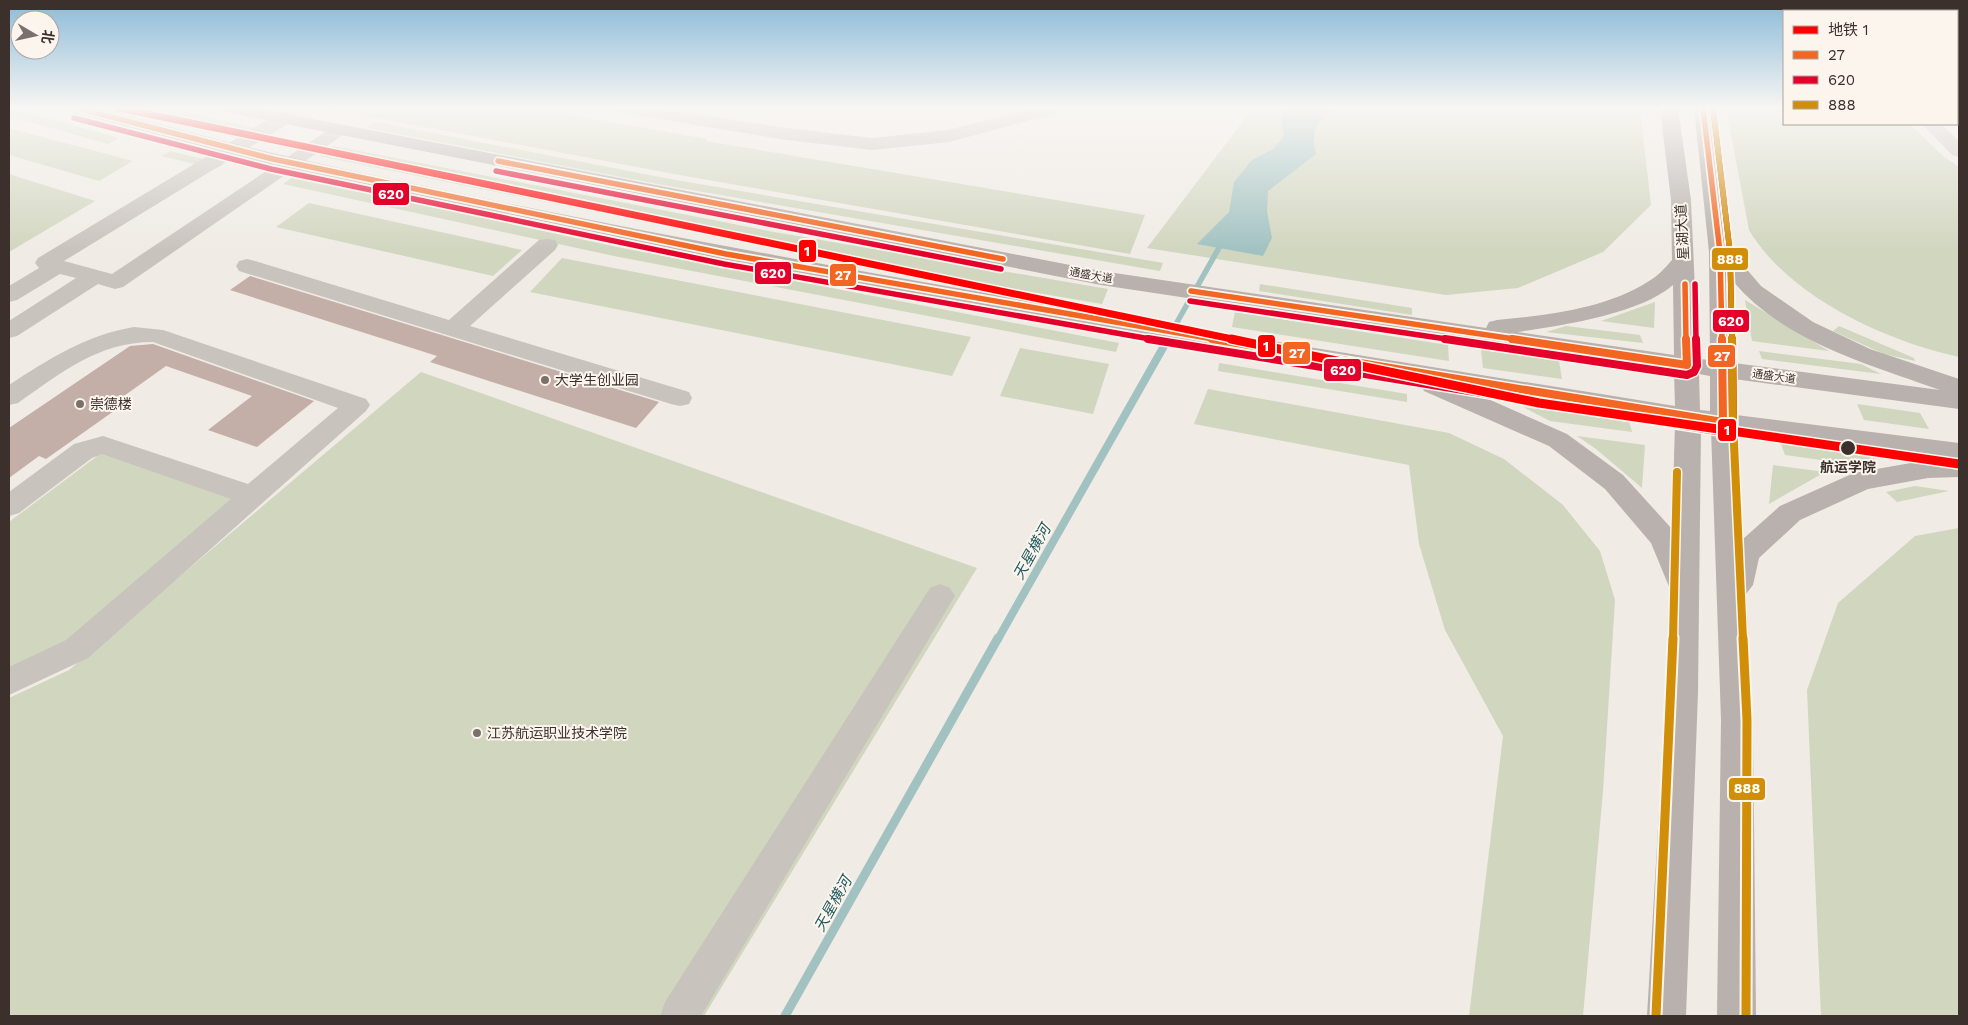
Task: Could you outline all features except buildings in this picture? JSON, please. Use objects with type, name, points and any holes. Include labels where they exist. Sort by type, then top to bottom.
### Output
[{"type":"main road","points":[[261,156],[726,254],[1126,326],[1724,422],[1959,452]]},
{"type":"main road","name":"通盛大道","points":[[474,156],[993,257],[1155,285],[1687,365],[1959,401]]},
{"type":"main road","name":"星湖大道","points":[[1666,1016],[1682,692],[1688,416],[1684,261],[1681,200],[1675,156]]},
{"type":"main road","points":[[1709,156],[1720,252],[1724,422],[1737,720],[1736,1016]]},
{"type":"main road","points":[[1720,252],[1753,291],[1805,327],[1862,354],[1959,388]]},
{"type":"main road","points":[[1458,331],[1528,324],[1572,315],[1627,299],[1657,286],[1684,261]]},
{"type":"main road","points":[[1380,366],[1449,391],[1558,440],[1594,466],[1614,482],[1663,538],[1684,596]]},
{"type":"main road","points":[[1732,606],[1746,553],[1790,513],[1863,480],[1928,469],[1959,468]]},
{"type":"street","points":[[222,156],[46,263],[115,282],[302,156]]},
{"type":"street","points":[[453,329],[547,245]]},
{"type":"street","points":[[9,295],[57,266]]},
{"type":"street","points":[[247,266],[680,398]]},
{"type":"street","points":[[9,331],[95,276]]},
{"type":"street","points":[[9,397],[85,348],[112,338],[140,334],[155,335],[357,406],[77,649],[9,682]]},
{"type":"street","points":[[9,506],[83,451],[103,445],[253,496]]},
{"type":"street","points":[[679,1016],[940,596]]},
{"type":"green space","points":[[12,156],[114,156],[133,161],[99,181]]},
{"type":"green space","points":[[161,156],[190,156],[224,164],[215,169]]},
{"type":"green space","points":[[319,156],[384,156],[774,232],[1108,289],[1102,304],[764,246]]},
{"type":"green space","points":[[512,156],[551,156],[670,179],[1163,263],[1160,271],[663,185]]},
{"type":"green space","points":[[578,156],[794,156],[1145,215],[1130,254]]},
{"type":"green space","points":[[1217,156],[1645,156],[1651,205],[1603,252],[1518,288],[1446,295],[1147,248]]},
{"type":"green space","points":[[1735,156],[1943,156],[1959,167],[1959,357],[1901,340],[1841,313],[1788,276],[1766,254],[1749,230]]},
{"type":"green space","points":[[9,174],[95,201],[9,252]]},
{"type":"green space","points":[[293,177],[622,248],[1119,343],[1116,352],[614,256],[283,184]]},
{"type":"green space","points":[[309,203],[522,250],[493,276],[276,227]]},
{"type":"green space","points":[[562,258],[971,337],[952,376],[530,292]]},
{"type":"green space","points":[[1260,284],[1412,308],[1412,315],[1259,291]]},
{"type":"green space","points":[[1745,300],[1829,351],[1752,341]]},
{"type":"green space","points":[[1655,302],[1654,328],[1601,321]]},
{"type":"green space","points":[[1235,312],[1448,345],[1449,361],[1232,327]]},
{"type":"green space","points":[[1566,326],[1640,335],[1643,343],[1546,332]]},
{"type":"green space","points":[[1839,326],[1914,358],[1915,361],[1884,354],[1833,331]]},
{"type":"green space","points":[[1020,348],[1109,364],[1093,414],[1000,396]]},
{"type":"green space","points":[[1481,350],[1559,361],[1562,379],[1483,368]]},
{"type":"green space","points":[[1759,351],[1861,364],[1881,374],[1762,359]]},
{"type":"green space","points":[[1219,363],[1407,394],[1407,402],[1218,371]]},
{"type":"green space","name":"江苏航运职业技术学院","points":[[421,372],[977,568],[704,1016],[9,1016],[9,698],[69,670]]},
{"type":"green space","points":[[1208,389],[1449,433],[1504,459],[1563,505],[1600,551],[1615,600],[1603,791],[1583,1016],[1469,1016],[1503,736],[1445,630],[1419,544],[1409,465],[1194,424]]},
{"type":"green space","points":[[1857,404],[1920,413],[1929,429],[1864,420]]},
{"type":"green space","points":[[1523,407],[1629,421],[1632,432],[1550,421]]},
{"type":"green space","points":[[1577,436],[1645,445],[1642,488],[1596,449]]},
{"type":"green space","points":[[1781,444],[1874,458],[1876,461],[1857,465],[1785,455]]},
{"type":"green space","points":[[112,445],[242,498],[68,647],[9,673],[9,522]]},
{"type":"green space","points":[[1773,465],[1825,472],[1769,504]]},
{"type":"green space","points":[[1915,486],[1949,491],[1897,502],[1886,492]]},
{"type":"green space","points":[[1959,528],[1959,1016],[1821,1016],[1807,690],[1838,603],[1915,536]]},
{"type":"water","points":[[1260,156],[1314,156],[1268,191],[1267,211],[1272,238],[1263,256],[1197,244],[1229,212],[1234,182],[1252,160]]},
{"type":"waterway","name":"天星横河","points":[[1167,340],[1224,239]]},
{"type":"waterway","name":"天星横河","points":[[998,639],[1168,339]]},
{"type":"waterway","name":"天星横河","points":[[785,1016],[998,638]]},
{"type":"metro line","name":"1","points":[[349,156],[1539,403],[1959,464]]},
{"type":"transit line","name":"620","points":[[220,156],[271,169],[724,264],[1124,335],[1723,432],[1730,430],[1733,423],[1730,252],[1719,156]]},
{"type":"transit line","name":"27","points":[[261,156],[726,254],[1126,325],[1723,422],[1720,252],[1709,156]]},
{"type":"transit line","name":"888","points":[[1719,156],[1730,252],[1733,422],[1747,720],[1746,1016]]},
{"type":"transit line","name":"27","points":[[498,161],[1003,259]]},
{"type":"transit line","name":"620","points":[[496,171],[1001,269]]},
{"type":"transit line","name":"27","points":[[1191,291],[1687,365],[1685,284]]},
{"type":"transit line","name":"620","points":[[1190,301],[1687,375],[1694,372],[1697,366],[1695,284]]},
{"type":"transit line","name":"888","points":[[1656,1016],[1672,692],[1677,472]]},
{"type":"place","name":"大学生创业园","points":[[545,380]]},
{"type":"place","name":"崇德楼","points":[[80,404]]},
{"type":"place","name":"航运学院","points":[[1848,448]]},
{"type":"place","name":"江苏航运职业技术学院","points":[[477,733]]}]
